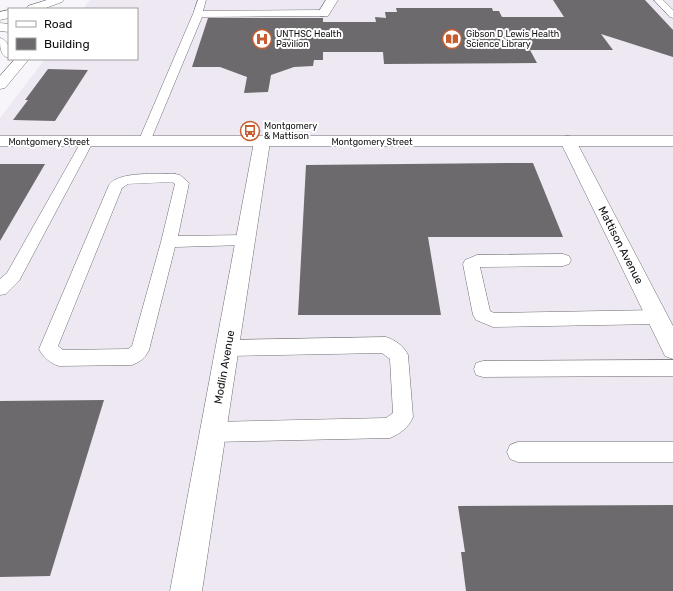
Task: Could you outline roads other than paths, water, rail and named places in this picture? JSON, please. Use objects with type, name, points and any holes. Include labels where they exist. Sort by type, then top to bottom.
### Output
[{"type":"street","points":[[324,13],[332,0]]},
{"type":"street","points":[[38,8],[64,4]]},
{"type":"street","points":[[0,42],[8,51]]},
{"type":"street","points":[[0,85],[14,60]]},
{"type":"street","name":"Montgomery Street","points":[[0,141],[673,141]]},
{"type":"street","name":"Mattison Avenue","points":[[568,141],[673,348]]},
{"type":"street","name":"Modlin Avenue","points":[[186,591],[262,142]]},
{"type":"lane","points":[[144,142],[198,14],[202,0]]},
{"type":"lane","points":[[658,0],[671,11]]},
{"type":"lane","points":[[198,14],[324,13]]},
{"type":"lane","points":[[0,289],[13,277],[87,142]]},
{"type":"lane","points":[[175,178],[182,183],[169,242],[140,350],[132,357],[59,358],[48,349],[116,185],[124,180],[175,178]]},
{"type":"lane","points":[[169,242],[245,240]]},
{"type":"lane","points":[[563,260],[477,261],[470,264],[482,315],[493,320],[656,317]]},
{"type":"lane","points":[[213,432],[390,428],[403,417],[399,355],[386,345],[227,348]]},
{"type":"lane","points":[[483,369],[673,368]]},
{"type":"lane","points":[[518,452],[673,452]]},
{"type":"place","name":"UNTHSC Health Pavilion","points":[[262,39]]},
{"type":"place","name":"Gibson D Lewis Health Science Library","points":[[452,39]]},
{"type":"place","name":"Montgomery & Mattison","points":[[250,131]]}]
